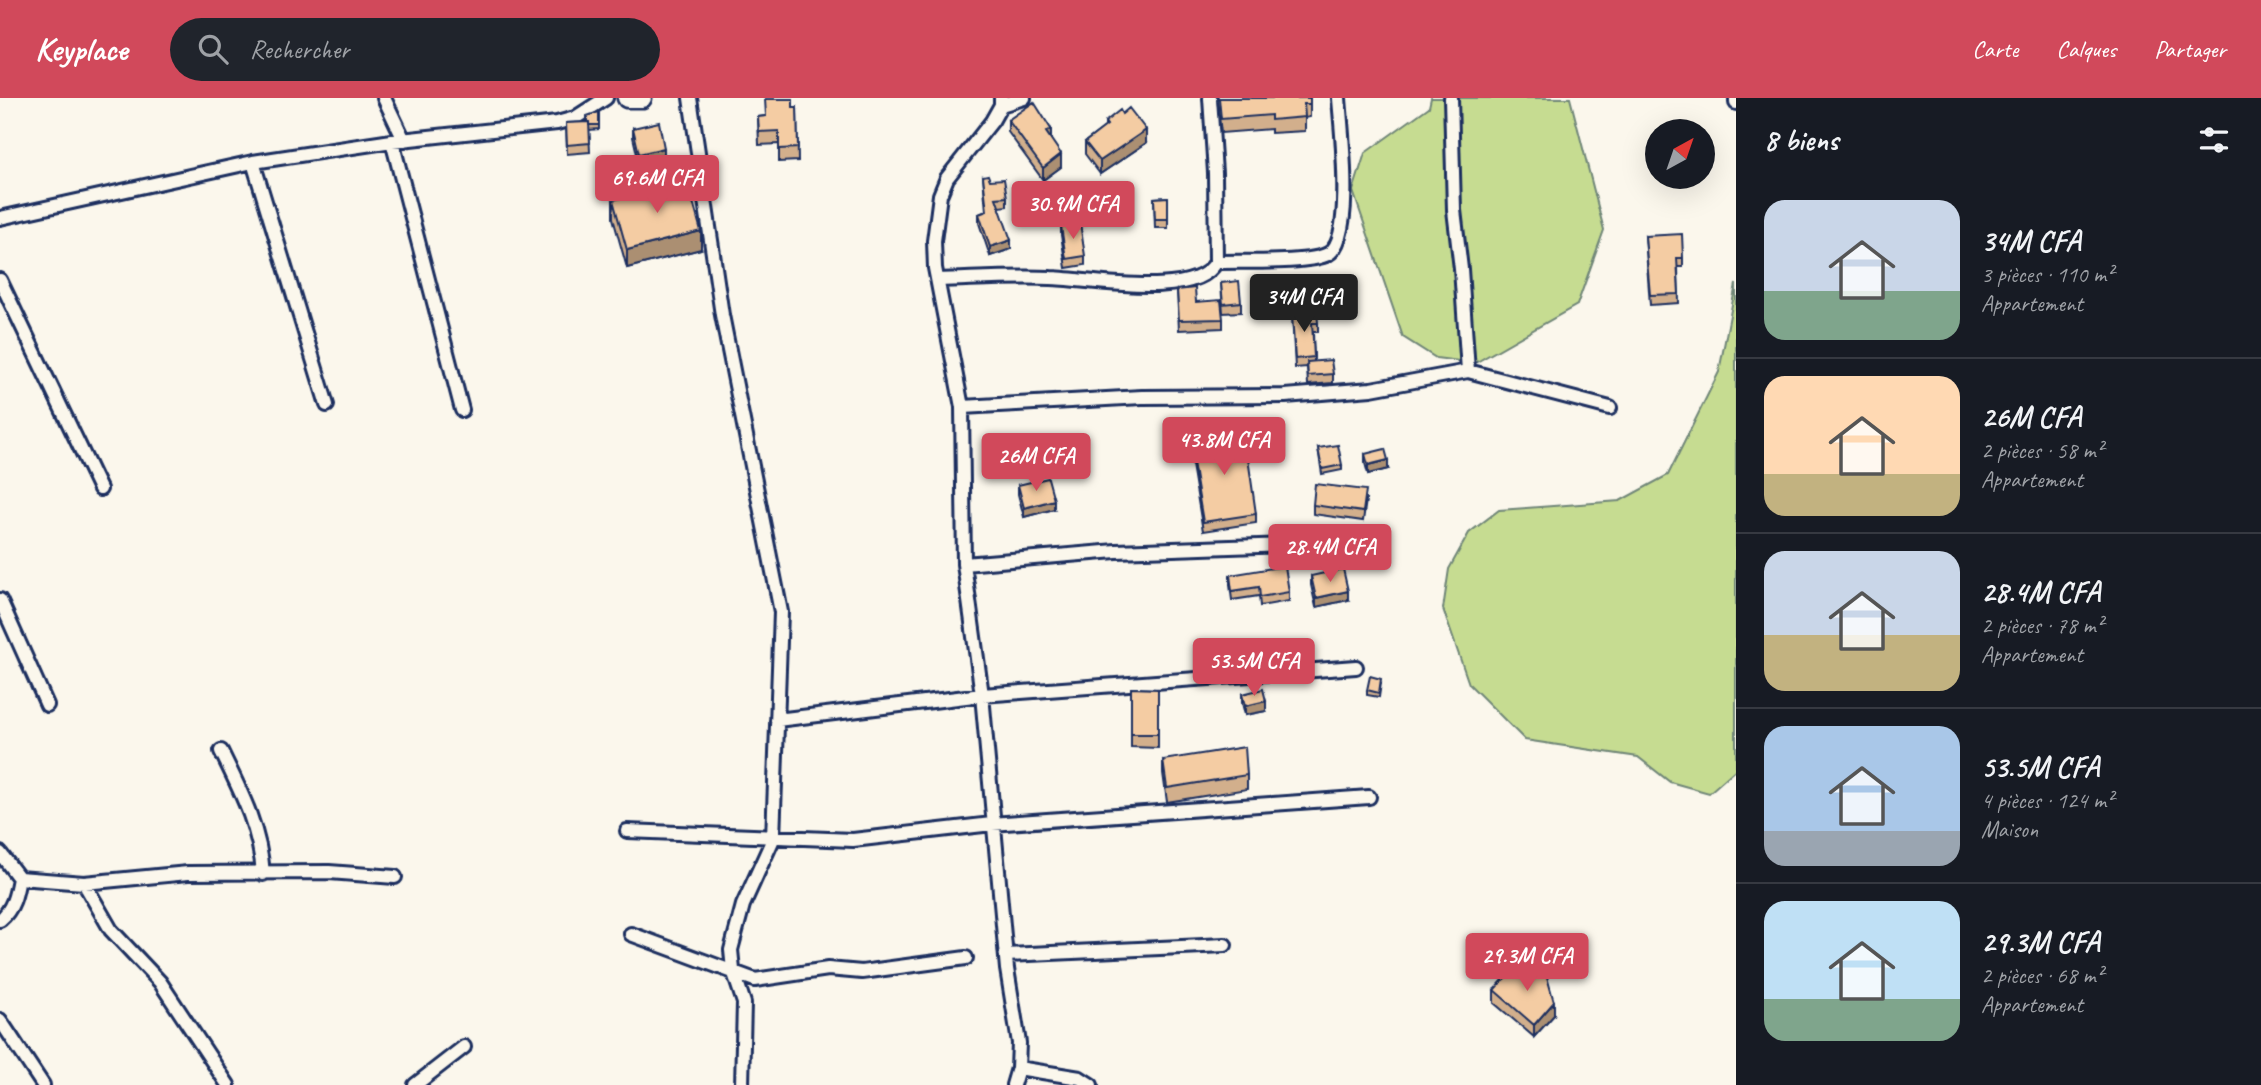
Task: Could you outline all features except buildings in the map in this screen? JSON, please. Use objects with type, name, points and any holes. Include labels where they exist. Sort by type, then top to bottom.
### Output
[{"type":"main road","points":[[626,98],[642,98]]},
{"type":"street","points":[[384,98],[398,140],[462,410]]},
{"type":"street","points":[[0,218],[253,162],[398,140],[557,123],[575,118],[606,98]]},
{"type":"street","points":[[690,98],[722,315],[781,612],[773,839],[743,905],[731,950],[733,970],[744,1003],[742,1085]]},
{"type":"street","points":[[1013,1085],[1018,1068],[1018,1043],[992,824],[982,695],[964,564],[962,407],[938,281],[934,242],[940,195],[947,178],[1001,102],[1024,98]]},
{"type":"street","points":[[938,281],[1054,278],[1092,283],[1165,283],[1203,276],[1211,271],[1216,262],[1215,173],[1210,98]]},
{"type":"street","points":[[1216,262],[1315,258],[1336,248],[1341,238],[1344,201],[1339,98]]},
{"type":"street","points":[[1451,98],[1454,209],[1468,371]]},
{"type":"street","points":[[1735,98],[1736,103]]},
{"type":"street","points":[[253,162],[327,405]]},
{"type":"street","points":[[0,280],[100,489]]},
{"type":"street","points":[[962,407],[1142,397],[1285,396],[1371,389],[1468,371],[1611,408]]},
{"type":"street","points":[[964,564],[1116,551],[1314,544]]},
{"type":"street","points":[[0,600],[47,705]]},
{"type":"street","points":[[777,720],[982,695],[1356,667]]},
{"type":"street","points":[[222,751],[255,823],[261,844],[263,874]]},
{"type":"street","points":[[627,831],[773,839],[886,839],[918,832],[992,824],[1369,797]]},
{"type":"street","points":[[0,853],[19,878],[84,883],[188,873],[329,872],[395,877]]},
{"type":"street","points":[[0,920],[8,913],[15,898],[19,878]]},
{"type":"street","points":[[84,883],[111,930],[160,982],[228,1085]]},
{"type":"street","points":[[631,934],[755,980],[828,969],[862,972],[966,958]]},
{"type":"street","points":[[1006,955],[1224,945]]},
{"type":"street","points":[[0,1020],[43,1085]]},
{"type":"street","points":[[415,1085],[464,1047]]},
{"type":"street","points":[[1018,1068],[1080,1078],[1091,1085]]},
{"type":"green space","points":[[1431,98],[1570,98],[1604,230],[1577,305],[1475,363],[1436,358],[1403,337],[1353,191],[1365,153],[1429,107]]},
{"type":"green space","points":[[1736,284],[1736,769],[1709,793],[1670,782],[1638,757],[1525,740],[1469,684],[1443,609],[1449,569],[1469,533],[1499,510],[1620,501],[1668,475],[1719,372]]}]
